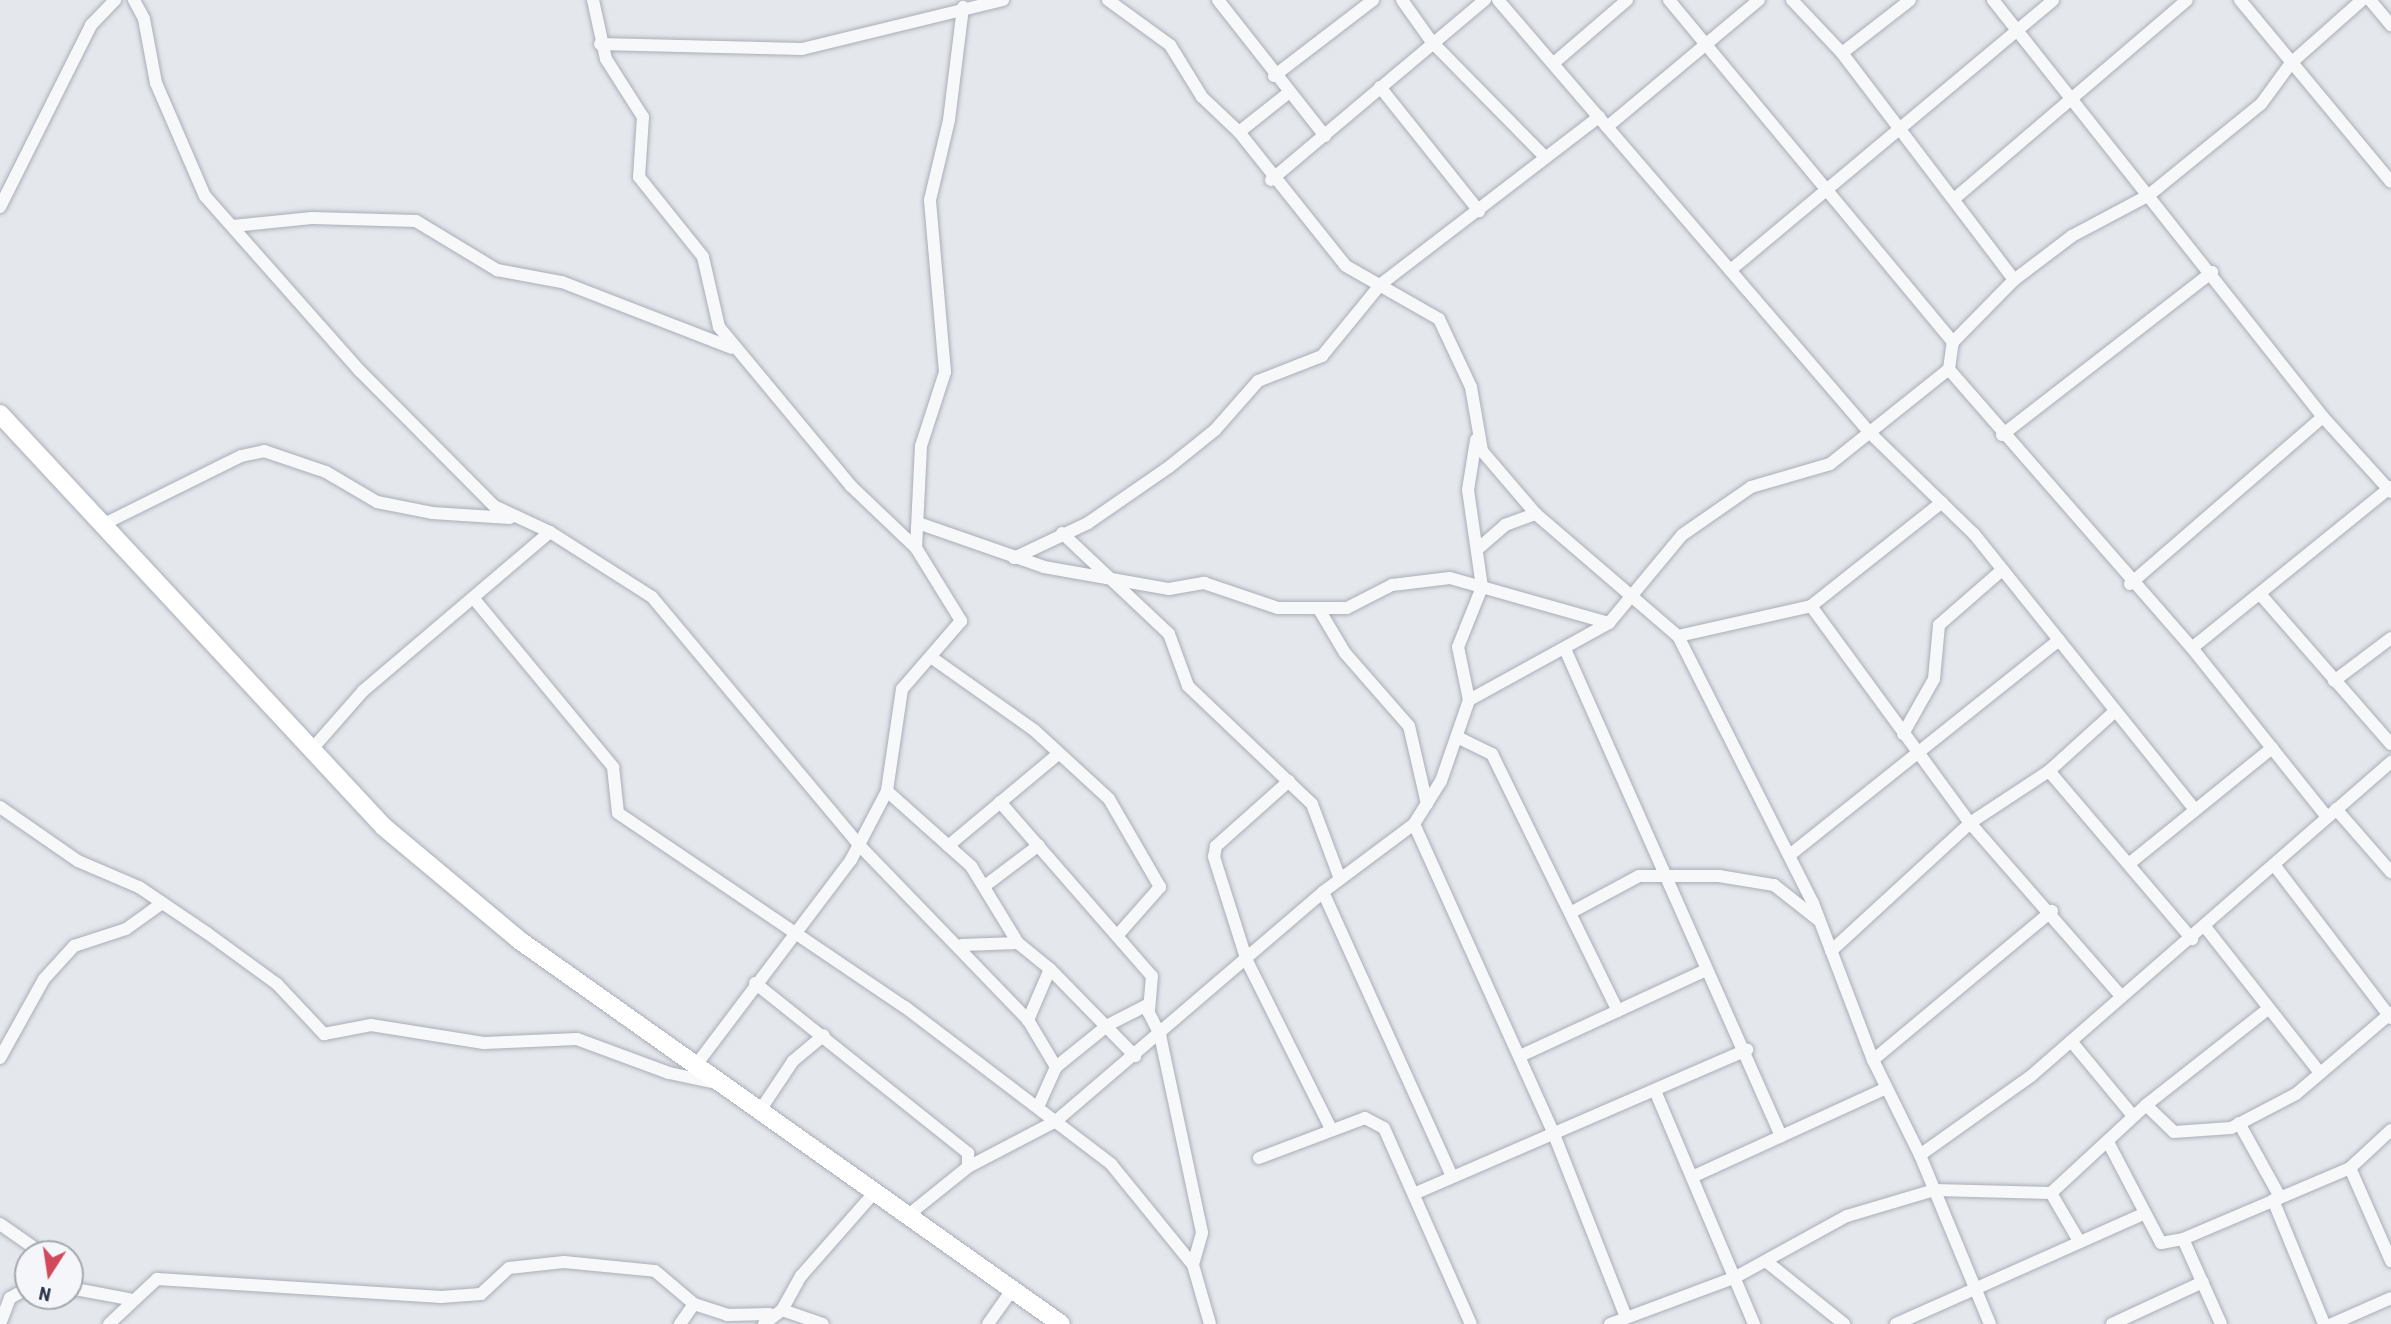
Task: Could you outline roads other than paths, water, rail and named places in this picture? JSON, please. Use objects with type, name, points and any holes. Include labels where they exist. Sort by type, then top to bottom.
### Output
[{"type":"street","points":[[0,207],[91,25],[115,0]]},
{"type":"street","points":[[134,0],[149,37],[149,61],[189,153],[194,181],[360,371],[510,518]]},
{"type":"street","points":[[593,0],[600,44],[643,117],[639,177],[692,238],[732,348],[851,486],[916,548],[961,621],[902,689],[887,791],[859,845],[695,1066]]},
{"type":"street","points":[[600,44],[803,49],[963,7],[1003,0]]},
{"type":"street","points":[[907,1216],[968,1167],[1056,1121],[1247,961],[1324,892],[1414,824],[1427,804],[1457,737],[1469,700],[1458,647],[1482,587],[1480,548],[1468,490],[1476,440],[1471,387],[1447,330],[1425,307],[1346,267],[1271,180],[1239,132],[1202,97],[1164,39],[1108,0]]},
{"type":"street","points":[[1218,0],[1287,94],[1325,136]]},
{"type":"street","points":[[1274,76],[1373,0]]},
{"type":"street","points":[[1402,0],[1431,41],[1544,155]]},
{"type":"street","points":[[1271,180],[1325,136],[1431,41],[1485,0]]},
{"type":"street","points":[[1498,0],[1733,268],[1870,433],[1942,502],[2002,570],[2059,640],[2113,713],[2193,807]]},
{"type":"street","points":[[1555,62],[1627,0]]},
{"type":"street","points":[[1669,0],[1953,342]]},
{"type":"street","points":[[1014,558],[1088,523],[1198,446],[1258,381],[1322,356],[1381,284],[1479,211],[1544,155],[1603,122],[1707,46],[1759,0]]},
{"type":"street","points":[[1792,0],[1842,53],[1897,130],[1954,199],[2014,280]]},
{"type":"street","points":[[1842,53],[1910,0]]},
{"type":"street","points":[[1993,0],[2071,102],[2212,272],[2323,417],[2390,489],[2192,648]]},
{"type":"street","points":[[1733,268],[1825,188],[2053,0]]},
{"type":"street","points":[[1954,199],[2071,102],[2187,0]]},
{"type":"street","points":[[2240,0],[2391,181]]},
{"type":"street","points":[[1469,700],[1609,623],[1682,535],[1751,487],[1830,464],[1870,433],[1949,369],[1953,342],[2014,280],[2072,236],[2149,195],[2267,98],[2291,63],[2362,0]]},
{"type":"street","points":[[2370,0],[2391,25]]},
{"type":"street","points":[[916,548],[921,446],[945,372],[930,200],[949,120],[963,7]]},
{"type":"street","points":[[1380,87],[1479,211]]},
{"type":"street","points":[[1239,132],[1287,94]]},
{"type":"street","points":[[233,226],[312,218],[416,221],[496,270],[562,282],[732,348]]},
{"type":"street","points":[[2002,435],[2212,272]]},
{"type":"street","points":[[1949,369],[2130,584],[2192,648],[2272,748],[2331,813],[2391,872]]},
{"type":"street","points":[[0,414],[384,827],[519,940],[1061,1324]]},
{"type":"street","points":[[2130,584],[2323,417]]},
{"type":"street","points":[[1476,440],[1536,514],[1678,636],[1705,701],[1791,854],[1873,1060],[1920,1154],[1990,1324]]},
{"type":"street","points":[[102,524],[241,456],[264,451],[326,472],[377,502],[432,513],[510,518],[550,532],[652,597],[859,845],[962,945],[1028,1020],[1055,1067]]},
{"type":"street","points":[[1678,636],[1811,607],[1942,502]]},
{"type":"street","points":[[1480,548],[1505,525],[1536,514]]},
{"type":"street","points":[[918,523],[1014,558],[1105,579],[1169,589],[1204,583],[1251,602],[1320,611],[1347,608],[1392,585],[1427,579],[1482,587],[1609,623]]},
{"type":"street","points":[[313,748],[363,691],[475,600],[510,561],[550,532]]},
{"type":"street","points":[[1062,533],[1105,579],[1169,634],[1188,686],[1289,781],[1317,814],[1340,879]]},
{"type":"street","points":[[1903,734],[1934,679],[1939,625],[2002,570]]},
{"type":"street","points":[[2259,594],[2391,744]]},
{"type":"street","points":[[475,600],[613,767],[618,813],[791,934],[905,1007],[1111,1164],[1193,1265],[1210,1324]]},
{"type":"street","points":[[1811,607],[1970,824],[2052,911],[2119,994]]},
{"type":"street","points":[[1320,611],[1345,653],[1409,726],[1427,804]]},
{"type":"street","points":[[2334,681],[2391,638]]},
{"type":"street","points":[[1791,854],[1919,756],[2059,640]]},
{"type":"street","points":[[1565,649],[1706,970],[1747,1050],[1781,1136]]},
{"type":"street","points":[[931,657],[1058,754],[1109,799],[1158,878],[1159,892],[1117,936]]},
{"type":"street","points":[[1831,951],[1970,824],[2049,771],[2113,713]]},
{"type":"street","points":[[1457,737],[1492,754],[1618,1011]]},
{"type":"street","points":[[2130,863],[2193,807],[2272,748]]},
{"type":"street","points":[[948,845],[1058,754]]},
{"type":"street","points":[[1920,1154],[2071,1041],[2119,994],[2206,928],[2331,813],[2391,762]]},
{"type":"street","points":[[2049,771],[2192,939]]},
{"type":"street","points":[[1289,781],[1216,846],[1216,869],[1247,961],[1331,1129]]},
{"type":"street","points":[[887,791],[948,845],[986,885],[1018,943],[1050,969],[1108,1025],[1135,1056]]},
{"type":"street","points":[[1000,802],[1152,976],[1149,1004],[1160,1035],[1202,1233],[1193,1265]]},
{"type":"street","points":[[0,807],[78,861],[162,903],[277,984],[324,1034],[370,1025],[484,1043],[577,1039],[669,1073],[718,1083]]},
{"type":"street","points":[[1414,824],[1555,1137],[1626,1317]]},
{"type":"street","points":[[986,885],[1039,845]]},
{"type":"street","points":[[2146,1105],[2186,1135],[2239,1123],[2320,1073],[2390,1015],[2275,866]]},
{"type":"street","points":[[1570,913],[1623,881],[1719,876],[1774,885],[1818,920]]},
{"type":"street","points":[[1324,892],[1452,1176]]},
{"type":"street","points":[[0,1058],[44,979],[74,946],[126,929],[162,903]]},
{"type":"street","points":[[1873,1060],[2052,911]]},
{"type":"street","points":[[2206,928],[2320,1073]]},
{"type":"street","points":[[962,945],[1018,943]]},
{"type":"street","points":[[1028,1020],[1050,969]]},
{"type":"street","points":[[1520,1056],[1706,970]]},
{"type":"street","points":[[755,983],[824,1035],[968,1153],[968,1167]]},
{"type":"street","points":[[1038,1107],[1055,1067],[1108,1025],[1149,1004]]},
{"type":"street","points":[[1610,1324],[1734,1278],[1847,1216],[1935,1190],[2051,1193],[2133,1116],[2268,1009]]},
{"type":"street","points":[[759,1112],[793,1061],[824,1035]]},
{"type":"street","points":[[2071,1041],[2133,1116]]},
{"type":"street","points":[[1416,1193],[1452,1176],[1555,1137],[1747,1050]]},
{"type":"street","points":[[1692,1177],[1886,1088]]},
{"type":"street","points":[[1656,1093],[1754,1324]]},
{"type":"street","points":[[1259,1157],[1331,1129],[1373,1119],[1384,1128],[1416,1193],[1471,1324]]},
{"type":"street","points":[[2239,1123],[2276,1199],[2323,1324]]},
{"type":"street","points":[[2108,1142],[2143,1214],[2163,1245],[2350,1168],[2391,1130]]},
{"type":"street","points":[[2350,1168],[2391,1261]]},
{"type":"street","points":[[772,1316],[801,1276],[874,1192]]},
{"type":"street","points":[[2051,1193],[2078,1241]]},
{"type":"street","points":[[1896,1324],[1975,1285],[2143,1214]]},
{"type":"street","points":[[0,1224],[23,1240]]},
{"type":"street","points":[[2183,1239],[2221,1324]]},
{"type":"street","points":[[109,1324],[129,1299],[157,1279],[328,1293],[481,1294],[509,1268],[564,1262],[655,1271],[694,1304],[727,1315],[772,1316],[823,1324]]},
{"type":"street","points":[[1767,1262],[1844,1324]]},
{"type":"street","points":[[2112,1324],[2203,1283]]},
{"type":"street","points":[[84,1289],[129,1299]]},
{"type":"street","points":[[988,1324],[1012,1290]]},
{"type":"street","points":[[0,1324],[10,1298],[14,1296]]},
{"type":"street","points":[[2332,1324],[2391,1298]]},
{"type":"street","points":[[680,1324],[694,1304]]}]
